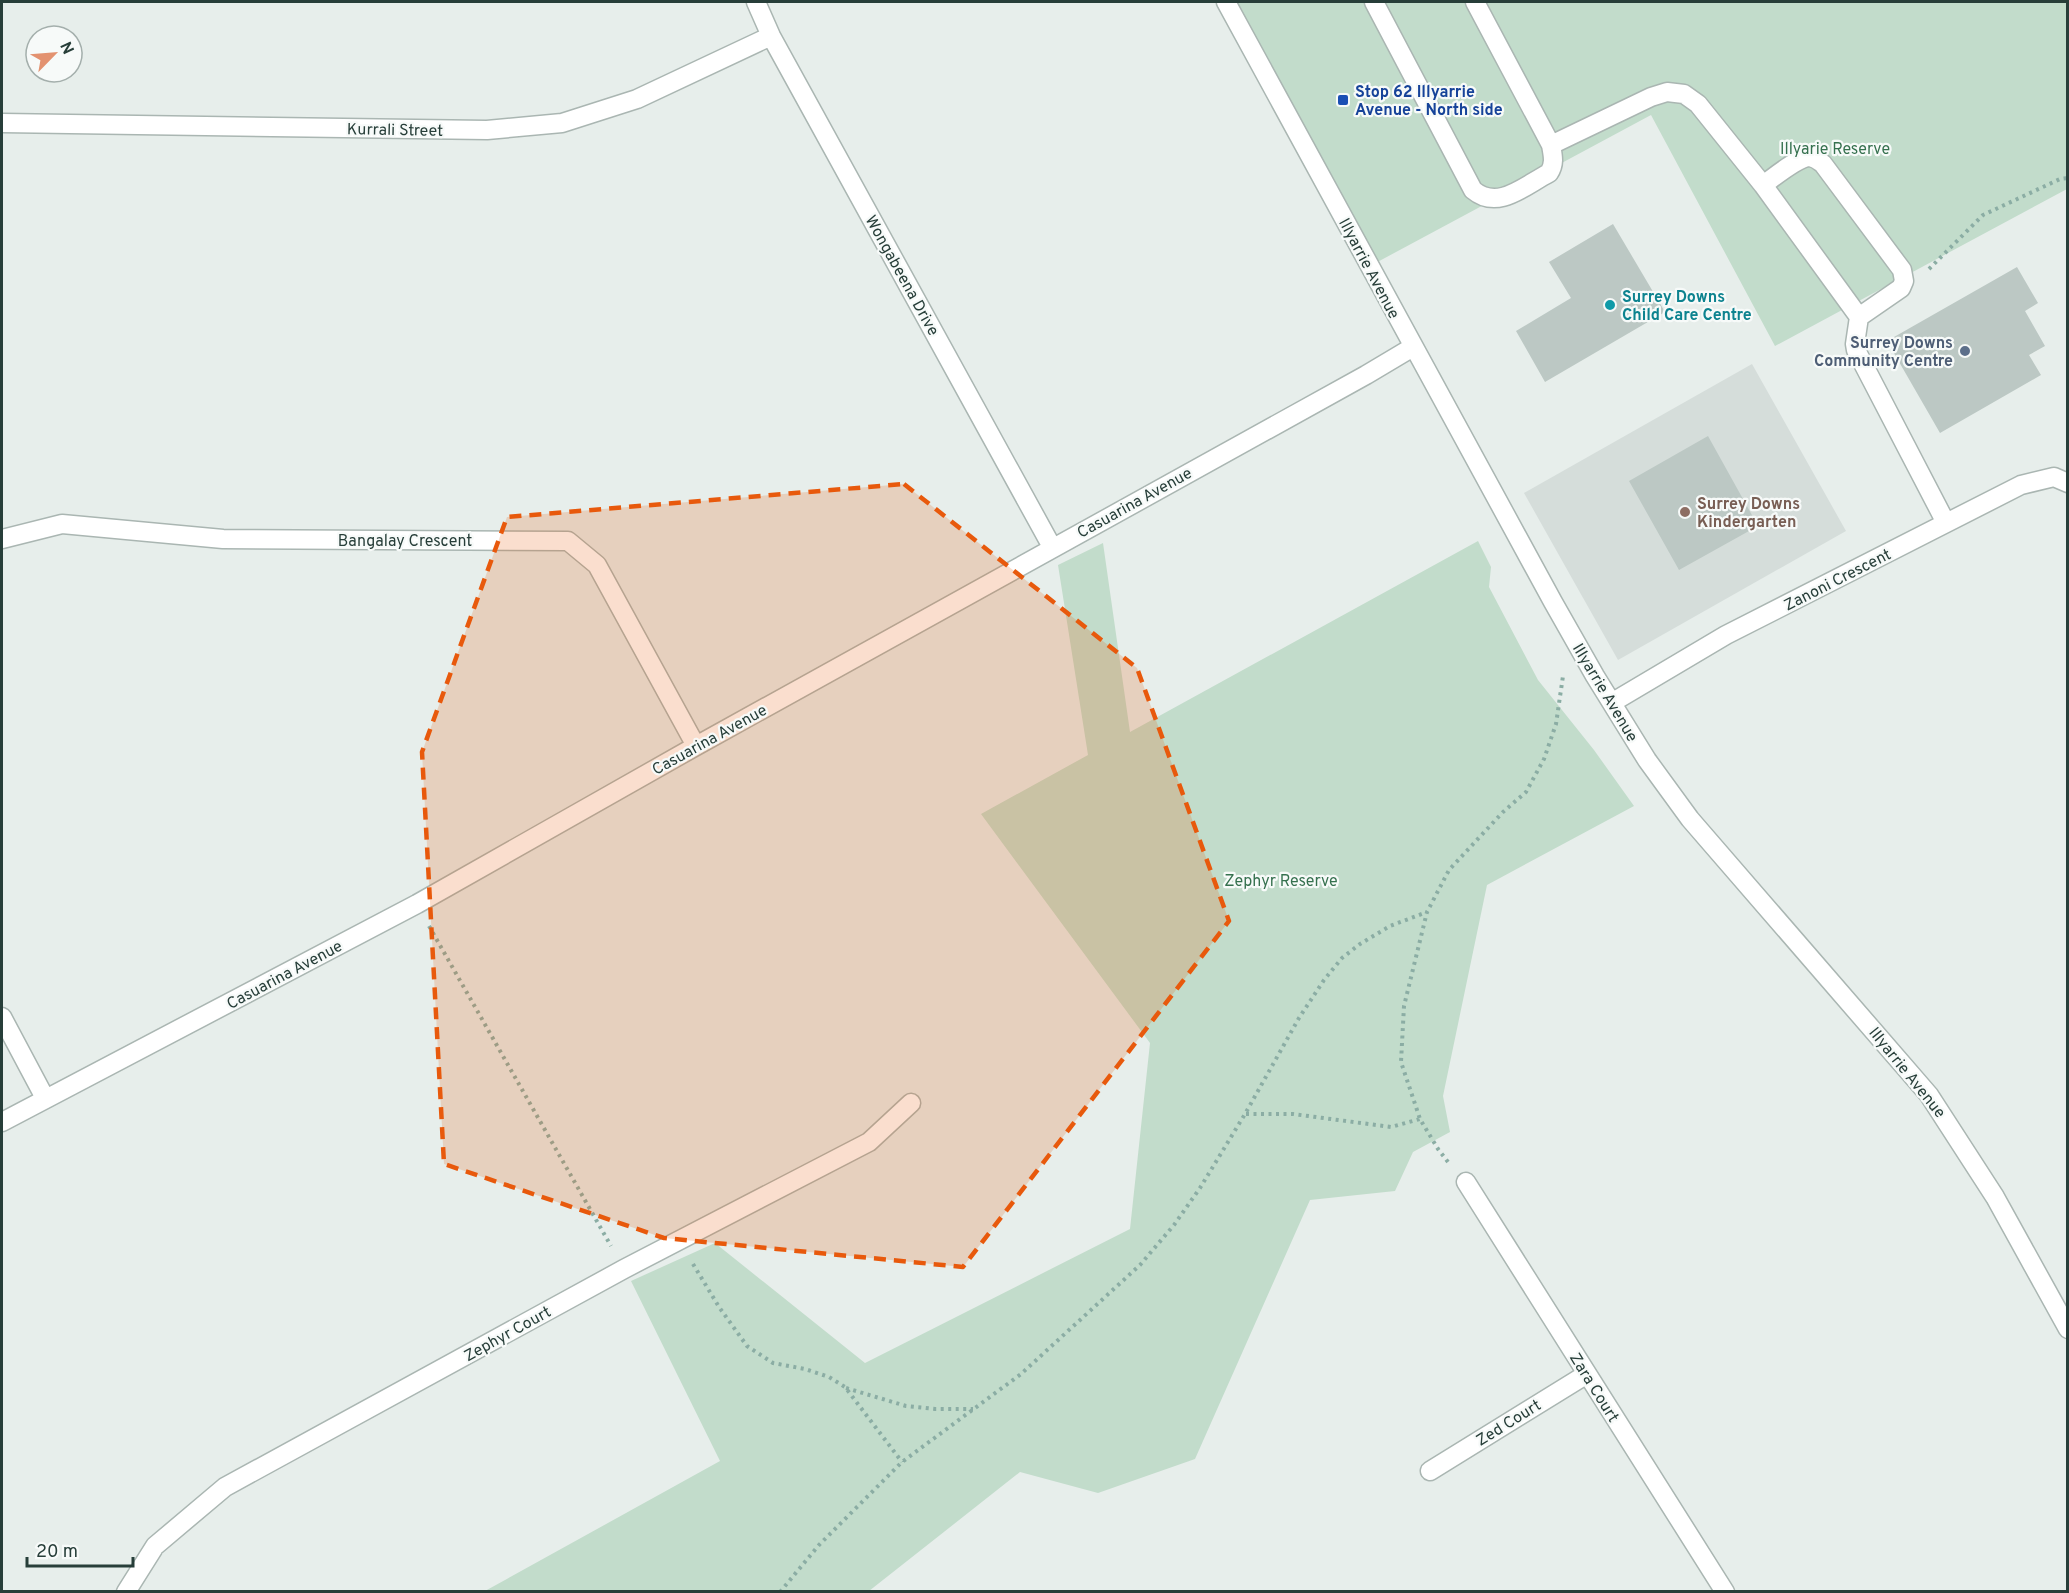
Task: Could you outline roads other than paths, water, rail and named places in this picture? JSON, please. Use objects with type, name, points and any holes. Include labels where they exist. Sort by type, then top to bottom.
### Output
[{"type":"street","name":"Wongabeena Drive","points":[[756,2],[771,36],[1052,547]]},
{"type":"street","name":"Illyarrie Avenue","points":[[1226,2],[1553,602],[1647,760],[1690,819],[1929,1095],[1995,1197],[2067,1329]]},
{"type":"street","points":[[1374,2],[1473,190],[1482,198],[1499,200],[1549,173],[1553,167],[1554,158],[1551,145],[1475,2]]},
{"type":"street","name":"Kurrali Street","points":[[2,123],[487,130],[562,123],[637,99],[771,36]]},
{"type":"street","points":[[1551,145],[1651,97],[1667,92],[1684,94],[1698,104],[1763,185],[1859,317],[1855,344],[1858,355],[1946,523]]},
{"type":"street","points":[[1763,185],[1800,160],[1808,157],[1816,159],[1824,164],[1899,264],[1904,281],[1901,288],[1859,317]]},
{"type":"street","name":"Casuarina Avenue","points":[[2,1122],[417,904],[1413,347]]},
{"type":"street","name":"Zanoni Crescent","points":[[1613,702],[1726,635],[2021,485],[2054,477],[2067,483]]},
{"type":"street","name":"Bangalay Crescent","points":[[2,539],[62,524],[223,539],[568,541],[597,565],[696,746]]},
{"type":"street","points":[[2,1017],[45,1098]]},
{"type":"street","name":"Zephyr Court","points":[[126,1592],[155,1546],[225,1487],[680,1239],[869,1142],[911,1103]]},
{"type":"street","name":"Zara Court","points":[[1466,1182],[1725,1592]]},
{"type":"street","name":"Zed Court","points":[[1430,1471],[1587,1374]]},
{"type":"place","name":"Stop 62 Illyarrie Avenue - North side","points":[[1343,100]]},
{"type":"place","name":"Surrey Downs Child Care Centre","points":[[1610,305]]},
{"type":"place","name":"Surrey Downs Community Centre","points":[[1965,351]]},
{"type":"place","name":"Surrey Downs Kindergarten","points":[[1685,512]]},
{"type":"park label","name":"Illyarie Reserve","points":[[1835,148]]},
{"type":"park label","name":"Zephyr Reserve","points":[[1281,880]]}]
